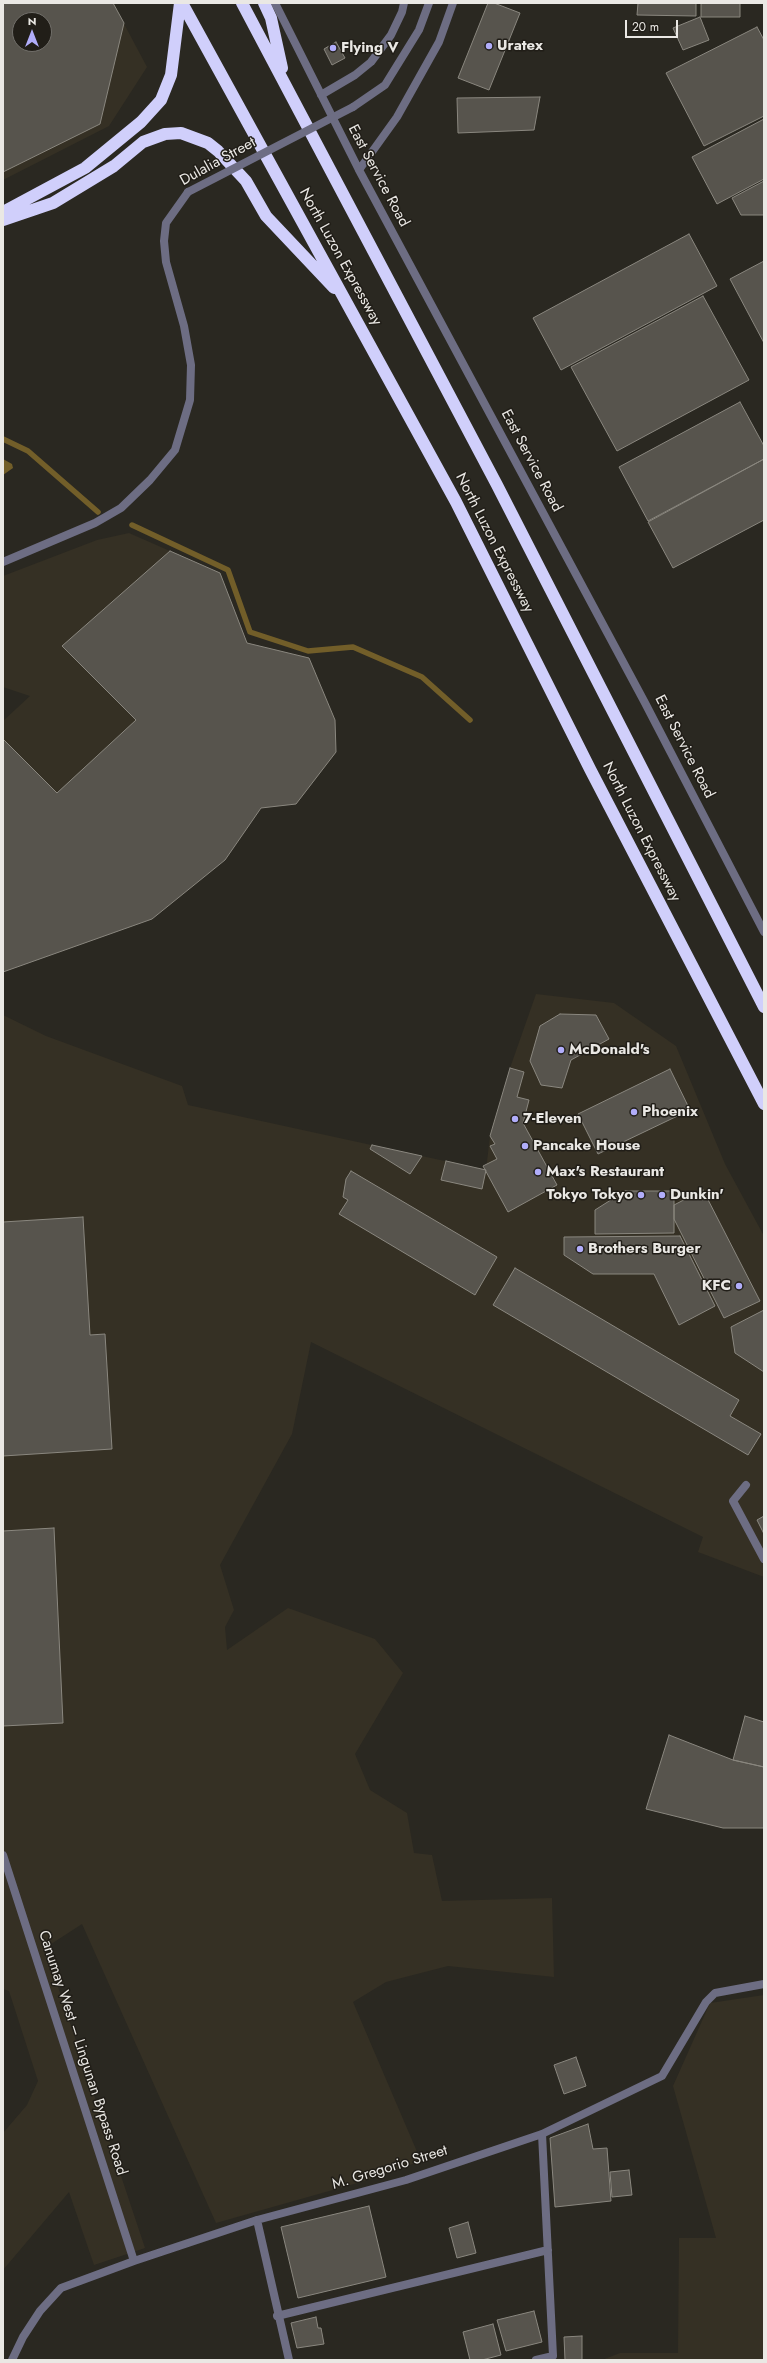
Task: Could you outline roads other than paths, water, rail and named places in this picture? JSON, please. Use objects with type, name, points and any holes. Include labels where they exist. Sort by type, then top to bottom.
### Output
[{"type":"highway","points":[[3,212],[85,168],[142,122],[161,100],[171,76],[181,3]]},
{"type":"highway","name":"North Luzon Expressway","points":[[181,3],[456,502],[590,769],[764,1104]]},
{"type":"highway","name":"North Luzon Expressway","points":[[242,3],[285,81],[498,485],[764,1007]]},
{"type":"highway","points":[[264,3],[271,18],[285,81]]},
{"type":"highway","points":[[3,220],[53,203],[114,166],[143,142],[165,134],[181,134],[208,143],[218,151],[246,181],[266,216],[345,300]]},
{"type":"street","name":"East Service Road","points":[[275,3],[359,170],[644,701],[764,932]]},
{"type":"street","points":[[322,95],[355,75],[371,62],[392,35],[402,12],[404,3]]},
{"type":"street","name":"Dulalia Street","points":[[3,562],[95,523],[121,508],[150,480],[176,450],[190,400],[191,365],[184,326],[166,262],[164,242],[166,222],[188,192],[353,106],[385,85],[419,30],[429,3]]},
{"type":"street","points":[[359,170],[397,118],[439,42],[453,3]]},
{"type":"street","points":[[746,1485],[733,1502],[764,1559]]},
{"type":"street","name":"Canumay West – Lingunan Bypass Road","points":[[3,1854],[134,2261]]},
{"type":"street","name":"M. Gregorio Street","points":[[12,2360],[22,2336],[40,2310],[61,2288],[134,2261],[257,2220],[406,2180],[542,2134],[662,2076],[706,2002],[715,1993],[764,1984]]},
{"type":"street","points":[[536,2360],[553,2356],[542,2134]]},
{"type":"street","points":[[257,2220],[277,2316],[289,2360]]},
{"type":"street","points":[[277,2316],[548,2250]]},
{"type":"waterway","points":[[3,439],[28,451],[98,512]]},
{"type":"waterway","points":[[132,525],[228,570],[250,632],[308,651],[353,647],[422,677],[470,720]]},
{"type":"place","name":"Uratex","points":[[489,46]]},
{"type":"place","name":"Flying V","points":[[333,48]]},
{"type":"place","name":"McDonald's","points":[[561,1050]]},
{"type":"place","name":"Phoenix","points":[[634,1112]]},
{"type":"place","name":"7-Eleven","points":[[515,1119]]},
{"type":"place","name":"Pancake House","points":[[525,1146]]},
{"type":"place","name":"Max's Restaurant","points":[[538,1172]]},
{"type":"place","name":"Tokyo Tokyo","points":[[641,1195]]},
{"type":"place","name":"Dunkin'","points":[[662,1195]]},
{"type":"place","name":"Brothers Burger","points":[[580,1249]]},
{"type":"place","name":"KFC","points":[[739,1286]]}]
